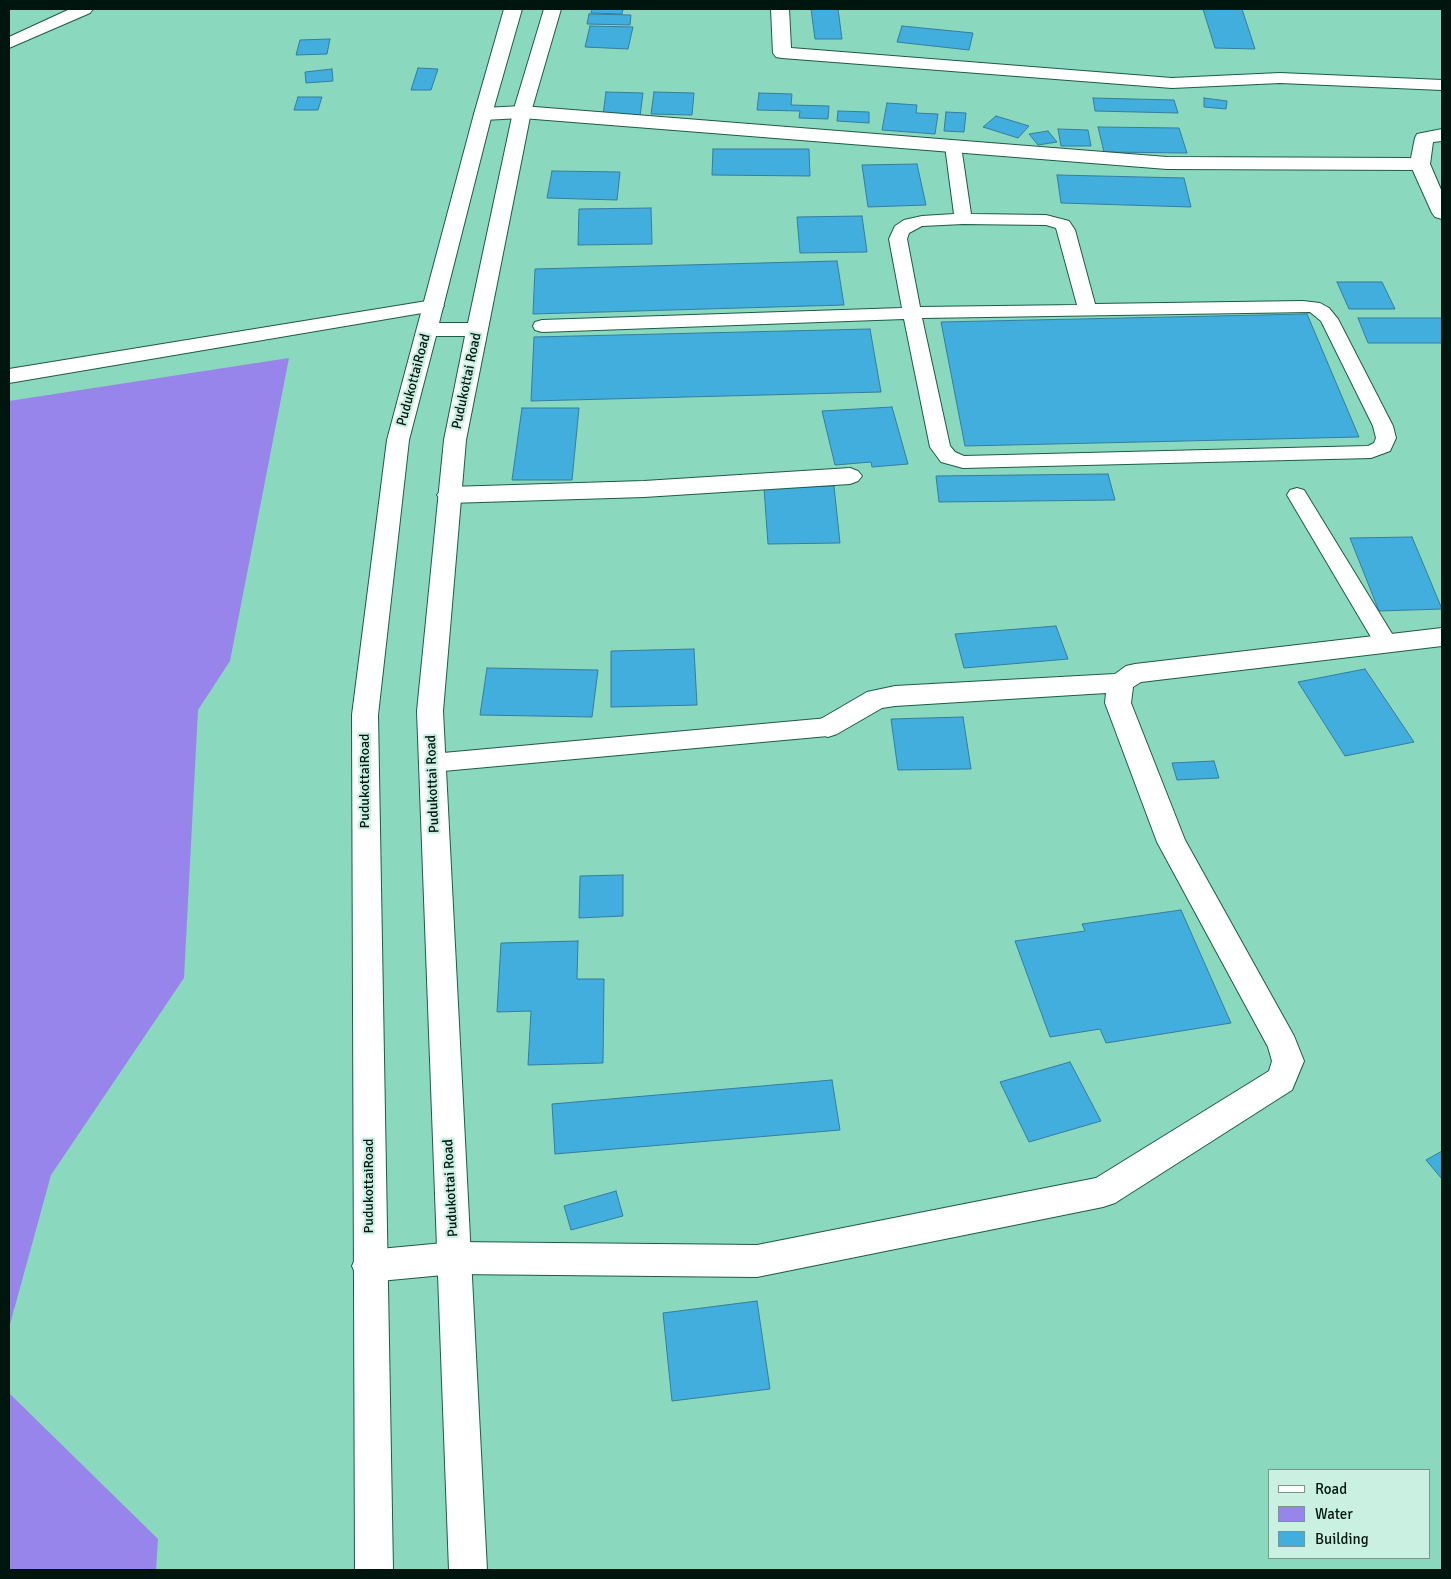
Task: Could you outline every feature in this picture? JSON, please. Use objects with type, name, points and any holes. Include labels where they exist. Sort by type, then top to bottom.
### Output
[{"type":"main road","points":[[9,43],[84,9]]},
{"type":"main road","name":"PudukottaiRoad","points":[[374,1570],[364,715],[398,440],[483,114],[513,9]]},
{"type":"main road","name":"Pudukottai Road","points":[[468,1570],[430,711],[455,440],[522,112],[553,9]]},
{"type":"main road","points":[[780,9],[782,53],[1172,83],[1280,78],[1442,85]]},
{"type":"main road","points":[[483,114],[522,112],[1167,163],[1420,164]]},
{"type":"main road","points":[[1442,135],[1424,138],[1420,164],[1442,213]]},
{"type":"main road","points":[[9,376],[430,317],[478,330]]},
{"type":"main road","points":[[449,495],[644,489],[850,476]]},
{"type":"main road","points":[[828,727],[876,699],[895,696],[1121,683],[1135,673],[1442,637]]},
{"type":"main road","points":[[369,1266],[454,1258],[757,1261],[1102,1192],[1281,1080],[1288,1061],[1283,1045],[1171,842],[1118,703],[1121,683]]},
{"type":"lane","points":[[953,146],[964,219]]},
{"type":"lane","points":[[542,326],[912,314],[1314,307],[1323,312],[1328,319],[1383,426],[1386,438],[1383,446],[1371,452],[963,462],[948,457],[940,447],[912,314],[898,239],[902,230],[910,224],[922,221],[964,219],[1046,220],[1063,225],[1088,310]]},
{"type":"lane","points":[[1298,496],[1386,643]]},
{"type":"lane","points":[[432,763],[828,727]]},
{"type":"water","points":[[289,358],[230,661],[198,710],[184,978],[51,1175],[9,1328],[9,401]]},
{"type":"water","points":[[9,1393],[158,1539],[156,1570],[9,1570]]},
{"type":"building","points":[[592,9],[623,9],[622,14],[591,13]]},
{"type":"building","points":[[811,9],[838,9],[842,39],[815,39]]},
{"type":"building","points":[[1203,9],[1242,9],[1255,49],[1215,48]]},
{"type":"building","points":[[589,14],[631,15],[630,25],[587,24]]},
{"type":"building","points":[[590,26],[633,27],[628,49],[585,47]]},
{"type":"building","points":[[902,26],[973,33],[969,50],[897,42]]},
{"type":"building","points":[[330,39],[327,54],[296,55],[300,40]]},
{"type":"building","points":[[418,68],[438,69],[431,90],[411,90]]},
{"type":"building","points":[[332,69],[333,81],[306,83],[305,72]]},
{"type":"building","points":[[606,92],[643,93],[640,116],[603,115]]},
{"type":"building","points":[[654,92],[694,93],[692,115],[651,114]]},
{"type":"building","points":[[759,93],[792,94],[791,105],[829,106],[828,119],[799,118],[800,111],[757,110]]},
{"type":"building","points":[[298,97],[322,97],[318,110],[294,110]]},
{"type":"building","points":[[1093,98],[1174,100],[1178,113],[1095,111]]},
{"type":"building","points":[[1204,98],[1227,101],[1226,109],[1204,107]]},
{"type":"building","points":[[887,103],[917,105],[916,113],[938,114],[935,134],[882,130]]},
{"type":"building","points":[[838,111],[869,112],[869,123],[837,121]]},
{"type":"building","points":[[946,112],[966,113],[964,132],[944,131]]},
{"type":"building","points":[[996,116],[1029,126],[1018,138],[983,127]]},
{"type":"building","points":[[1098,127],[1179,128],[1187,153],[1104,152]]},
{"type":"building","points":[[1058,129],[1088,130],[1091,146],[1061,146]]},
{"type":"building","points":[[1048,131],[1057,142],[1038,145],[1029,134]]},
{"type":"building","points":[[713,149],[809,149],[810,176],[712,175]]},
{"type":"building","points":[[917,164],[926,205],[868,207],[862,165]]},
{"type":"building","points":[[552,171],[620,172],[617,200],[547,198]]},
{"type":"building","points":[[1057,175],[1184,178],[1191,207],[1061,203]]},
{"type":"building","points":[[651,208],[652,244],[578,245],[579,209]]},
{"type":"building","points":[[862,216],[867,252],[800,253],[797,217]]},
{"type":"building","points":[[837,261],[844,305],[533,314],[535,269]]},
{"type":"building","points":[[1337,282],[1382,282],[1395,309],[1349,309]]},
{"type":"building","points":[[1307,314],[1359,437],[965,446],[941,322]]},
{"type":"building","points":[[1358,318],[1442,318],[1442,343],[1368,343]]},
{"type":"building","points":[[870,329],[881,392],[531,401],[534,337]]},
{"type":"building","points":[[892,407],[908,464],[872,467],[871,462],[835,465],[822,411]]},
{"type":"building","points":[[522,408],[579,408],[572,480],[512,480]]},
{"type":"building","points":[[1108,474],[1115,500],[939,502],[936,476]]},
{"type":"building","points":[[834,486],[840,543],[768,544],[764,488]]},
{"type":"building","points":[[1412,537],[1442,609],[1379,611],[1350,538]]},
{"type":"building","points":[[1056,626],[1068,659],[964,668],[955,634]]},
{"type":"building","points":[[694,649],[697,705],[611,707],[611,651]]},
{"type":"building","points":[[487,668],[598,670],[592,717],[480,715]]},
{"type":"building","points":[[1365,669],[1414,742],[1345,756],[1298,682]]},
{"type":"building","points":[[963,717],[971,769],[898,770],[891,719]]},
{"type":"building","points":[[1214,761],[1219,778],[1177,780],[1172,763]]},
{"type":"building","points":[[623,875],[623,916],[579,918],[580,876]]},
{"type":"building","points":[[1181,910],[1231,1023],[1106,1043],[1100,1029],[1050,1037],[1015,941],[1085,931],[1082,924]]},
{"type":"building","points":[[578,941],[577,979],[604,979],[603,1063],[528,1065],[531,1011],[497,1012],[501,943]]},
{"type":"building","points":[[1070,1062],[1101,1121],[1029,1142],[1000,1082]]},
{"type":"building","points":[[832,1080],[840,1130],[555,1154],[552,1104]]},
{"type":"building","points":[[1442,1151],[1442,1179],[1426,1160]]},
{"type":"building","points":[[616,1191],[623,1216],[571,1230],[564,1206]]},
{"type":"building","points":[[757,1301],[770,1389],[672,1401],[663,1313]]}]
